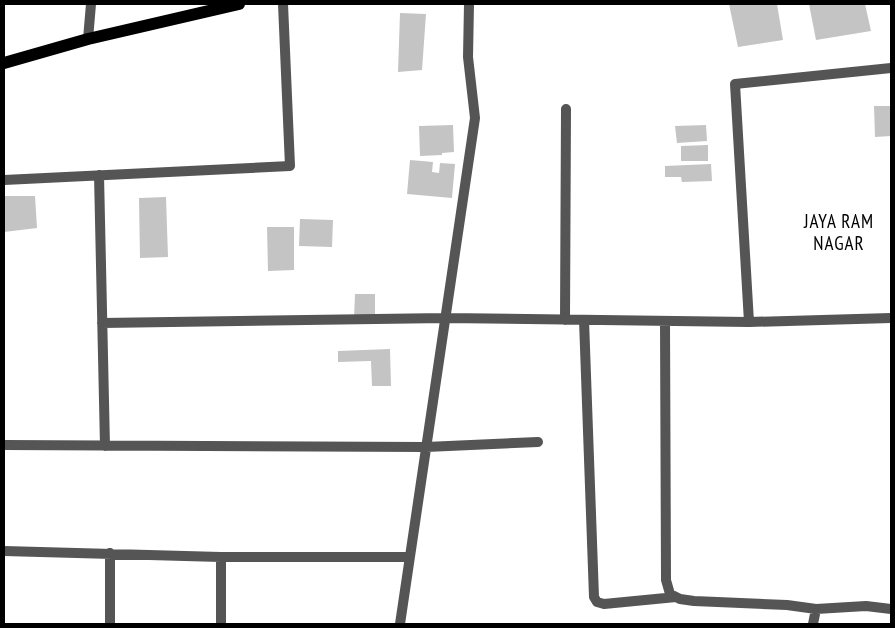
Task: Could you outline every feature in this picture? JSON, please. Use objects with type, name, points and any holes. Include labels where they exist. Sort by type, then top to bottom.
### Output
[{"type":"main road","points":[[4,63],[88,39],[235,4]]},
{"type":"street","points":[[88,39],[91,4]]},
{"type":"street","points":[[4,180],[290,166],[283,4]]},
{"type":"street","points":[[400,624],[475,118],[468,57],[469,4]]},
{"type":"street","points":[[749,322],[735,84],[891,68]]},
{"type":"street","points":[[565,320],[566,109]]},
{"type":"street","points":[[99,176],[105,446]]},
{"type":"street","points":[[102,322],[445,318],[749,322],[891,318]]},
{"type":"street","points":[[584,320],[594,597],[597,602],[604,604],[676,597]]},
{"type":"street","points":[[665,321],[666,580],[670,594],[680,599],[694,601],[786,605],[816,609],[866,606],[891,609]]},
{"type":"street","points":[[4,445],[426,447],[538,442]]},
{"type":"street","points":[[4,552],[222,557],[410,557]]},
{"type":"street","points":[[110,553],[110,624]]},
{"type":"street","points":[[221,624],[222,557]]},
{"type":"street","points":[[813,624],[816,609]]},
{"type":"building","points":[[729,4],[777,4],[783,40],[738,47]]},
{"type":"building","points":[[809,4],[865,4],[871,31],[816,40]]},
{"type":"building","points":[[400,13],[426,14],[422,70],[398,72]]},
{"type":"building","points":[[874,106],[891,106],[891,136],[875,137]]},
{"type":"building","points":[[453,125],[454,152],[442,153],[442,155],[420,156],[419,126]]},
{"type":"building","points":[[706,125],[707,141],[677,143],[675,126]]},
{"type":"building","points":[[708,145],[708,161],[681,161],[681,146]]},
{"type":"building","points":[[410,160],[433,162],[432,172],[439,173],[440,163],[455,164],[452,198],[407,194]]},
{"type":"building","points":[[711,164],[712,181],[682,182],[681,177],[665,177],[665,166]]},
{"type":"building","points":[[4,196],[35,196],[37,228],[4,232]]},
{"type":"building","points":[[166,197],[168,257],[140,258],[139,198]]},
{"type":"building","points":[[300,219],[333,220],[332,247],[299,246]]},
{"type":"building","points":[[267,227],[294,227],[294,270],[268,271]]},
{"type":"building","points":[[355,294],[375,294],[375,318],[354,318]]},
{"type":"building","points":[[390,349],[391,386],[372,386],[371,361],[338,362],[338,351]]},
{"type":"district","name":"JAYA RAM NAGAR","points":[[839,232]]}]
